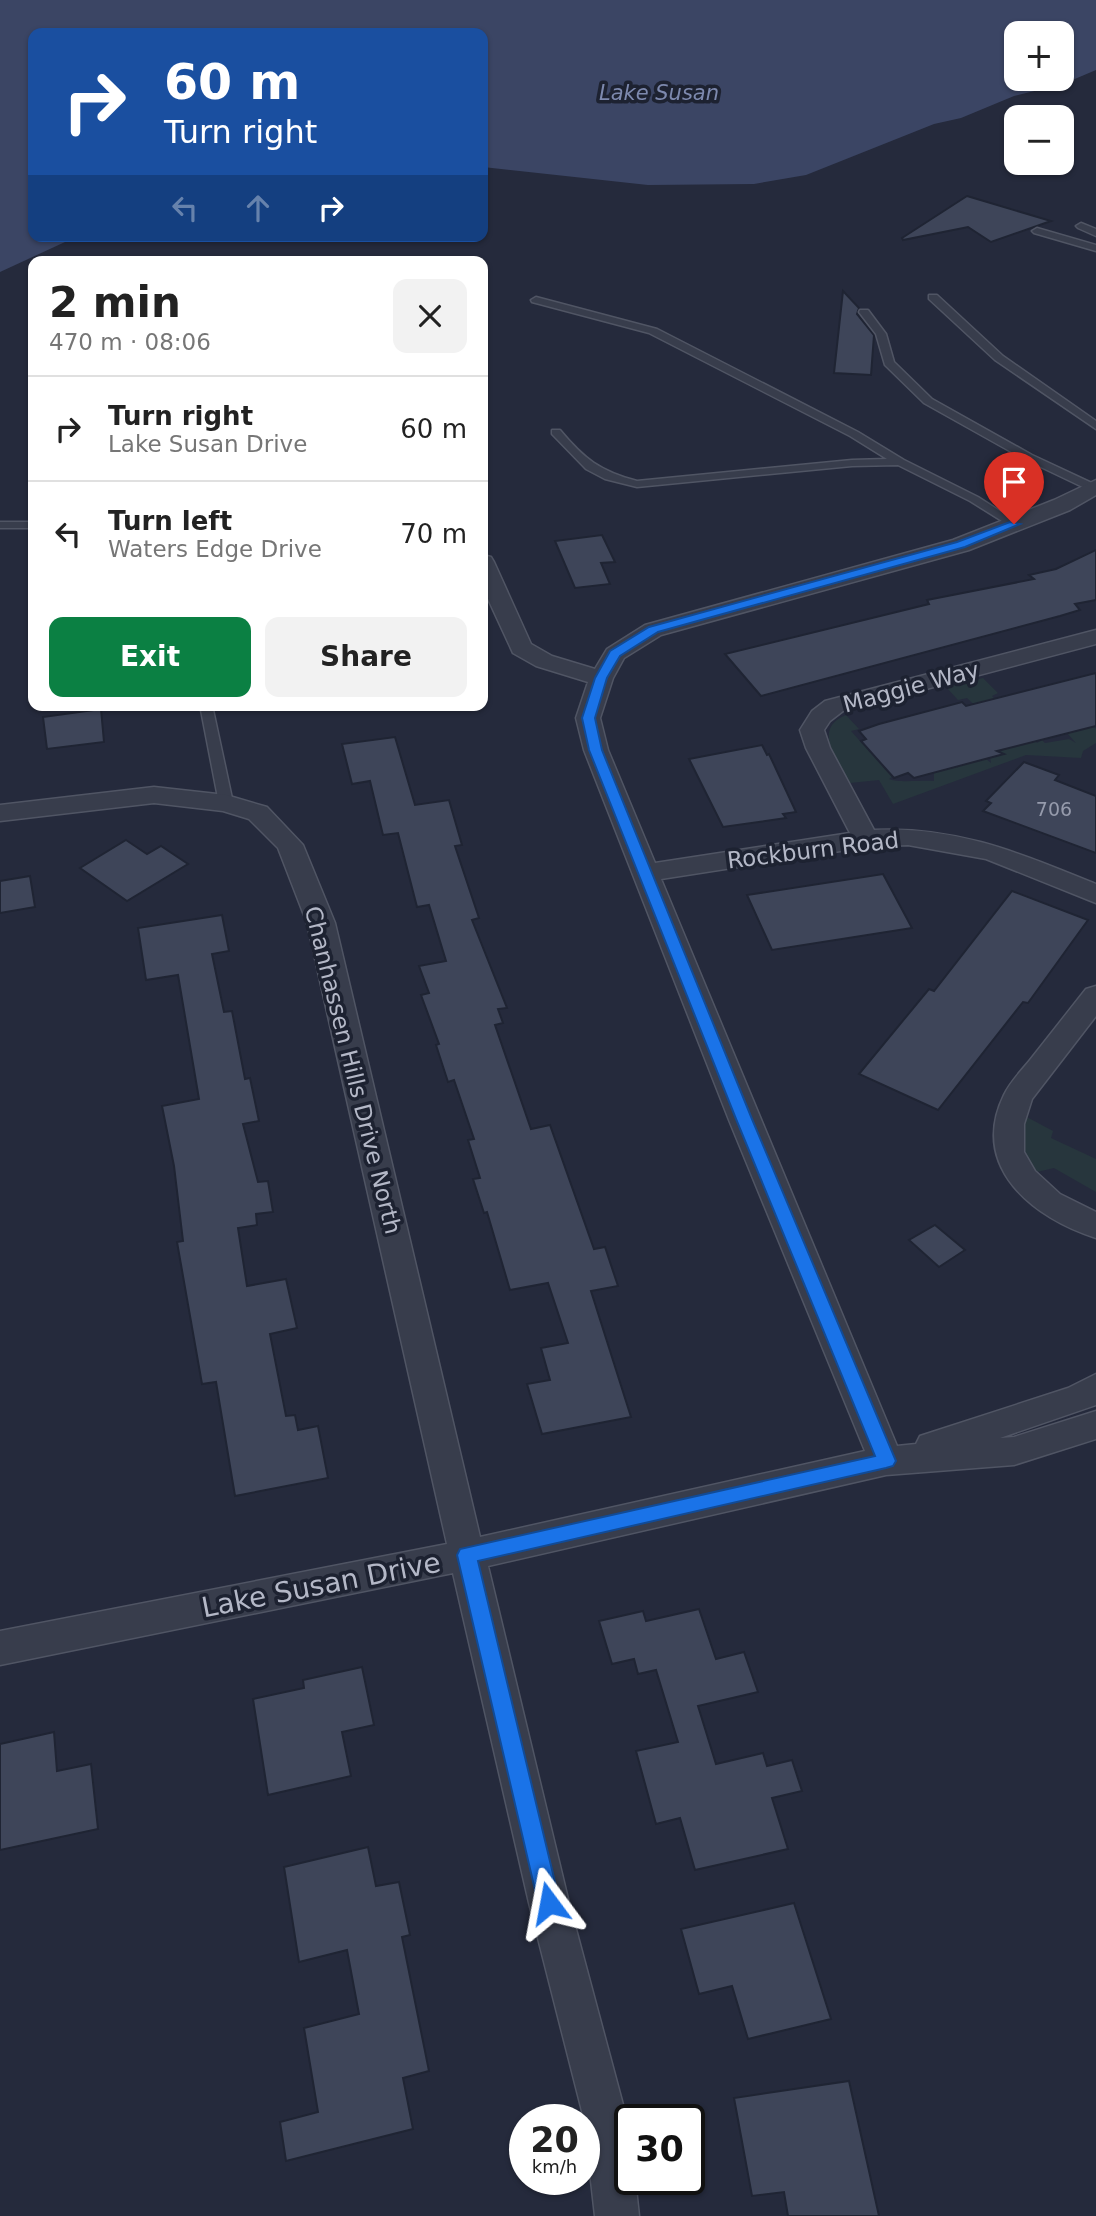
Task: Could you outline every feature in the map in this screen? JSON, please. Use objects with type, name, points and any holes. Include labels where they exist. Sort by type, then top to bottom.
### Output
[{"type":"street","points":[[886,1461],[744,1119],[593,739],[588,718],[601,678],[615,654],[653,630],[961,545],[1062,505],[1095,487]]},
{"type":"street","points":[[488,573],[521,648],[544,661],[601,678]]},
{"type":"street","name":"Maggie Way","points":[[866,839],[818,748],[812,730],[821,716],[834,706],[1096,637]]},
{"type":"street","name":"Chanhassen Hills Drive North","points":[[0,813],[154,795],[226,803],[258,813],[290,845],[321,923],[549,1903],[608,2130],[617,2216]]},
{"type":"street","name":"Rockburn Road","points":[[647,873],[866,839],[908,838],[992,852],[1096,894]]},
{"type":"street","points":[[1096,996],[1018,1096],[1009,1124],[1009,1152],[1024,1179],[1049,1202],[1096,1226]]},
{"type":"street","name":"Lake Susan Drive","points":[[0,1648],[467,1555],[886,1461],[1079,1398],[1096,1388]]},
{"type":"street","name":"Lake Susan Drive","points":[[886,1461],[1014,1451],[1096,1425]]},
{"type":"lane","points":[[1081,226],[1096,233]]},
{"type":"lane","points":[[1037,231],[1096,248]]},
{"type":"lane","points":[[933,297],[999,358],[1096,426]]},
{"type":"lane","points":[[536,300],[653,331],[854,434],[900,462],[974,499],[1014,524]]},
{"type":"lane","points":[[864,312],[881,334],[889,363],[928,401],[1028,457],[1095,487]]},
{"type":"lane","points":[[556,432],[582,464],[610,478],[637,484],[852,463],[900,462]]},
{"type":"lane","points":[[0,525],[28,525]]},
{"type":"lane","points":[[207,711],[226,803]]},
{"type":"shaded area","points":[[983,678],[998,693],[992,696],[1037,743],[1042,740],[1045,743],[1069,739],[1076,743],[1066,732],[1084,730],[1092,724],[1096,729],[1096,743],[1083,751],[1081,758],[1026,755],[893,804],[879,780],[850,783],[834,756],[829,737],[830,728],[846,715],[859,729],[851,731],[892,777],[889,779],[934,781],[934,769],[954,764],[958,768],[956,764],[981,755],[991,763],[990,757],[1015,744],[967,698],[958,700],[946,687]]},
{"type":"shaded area","points":[[1023,1115],[1053,1131],[1051,1138],[1096,1159],[1096,1192],[1054,1168],[1037,1172],[1031,1166],[1024,1153]]},
{"type":"water","name":"Lake Susan","points":[[0,0],[1096,0],[1096,70],[1074,79],[1074,21],[1004,21],[1004,91],[1034,91],[1014,96],[961,118],[934,124],[806,175],[754,184],[648,185],[488,168],[488,28],[28,28],[28,242],[65,242],[35,256],[28,256],[28,259],[0,272]]},
{"type":"building","points":[[967,196],[1051,221],[991,242],[968,227],[903,240],[902,238]]},
{"type":"building","points":[[843,291],[859,308],[857,314],[874,335],[871,375],[834,373]]},
{"type":"building","points":[[602,535],[615,562],[601,563],[610,584],[575,588],[555,541]]},
{"type":"building","points":[[1096,550],[1096,600],[1075,604],[1080,610],[1060,616],[761,696],[725,654],[929,604],[927,600],[1034,579],[1029,575],[1056,569]]},
{"type":"building","points":[[1096,673],[1096,726],[997,751],[1004,754],[914,778],[908,773],[894,778],[861,741],[866,739],[859,731],[879,724],[962,702],[966,706]]},
{"type":"building","points":[[101,711],[104,742],[47,749],[43,717]]},
{"type":"building","points":[[395,737],[415,805],[449,800],[462,845],[455,846],[479,918],[472,920],[507,1008],[498,1009],[503,1023],[495,1025],[531,1129],[550,1125],[594,1249],[605,1247],[618,1286],[591,1291],[631,1417],[542,1434],[527,1384],[550,1380],[541,1348],[568,1343],[548,1283],[510,1290],[487,1212],[484,1213],[473,1179],[480,1178],[468,1140],[474,1139],[454,1080],[448,1082],[436,1045],[439,1044],[421,995],[429,993],[419,966],[446,961],[429,905],[417,907],[398,833],[383,835],[370,781],[352,784],[342,744]]},
{"type":"building","points":[[762,745],[767,755],[769,754],[796,812],[783,814],[786,818],[723,827],[689,759]]},
{"type":"building","points":[[1024,762],[1059,775],[1055,780],[1096,796],[1096,853],[983,811],[991,803],[986,801]]},
{"type":"building","points":[[126,840],[147,854],[161,846],[188,864],[127,901],[80,868]]},
{"type":"building","points":[[883,874],[912,928],[772,950],[747,895]]},
{"type":"building","points":[[30,876],[35,907],[0,913],[0,881]]},
{"type":"building","points":[[1012,891],[1088,920],[1028,1003],[1023,1002],[938,1110],[859,1074],[929,989],[934,991]]},
{"type":"building","points":[[222,915],[229,951],[212,954],[224,1012],[232,1011],[245,1079],[250,1078],[259,1121],[243,1124],[258,1182],[268,1181],[273,1212],[256,1214],[257,1225],[238,1228],[247,1286],[286,1279],[297,1328],[270,1334],[286,1416],[295,1415],[298,1430],[318,1426],[328,1478],[235,1496],[216,1382],[202,1384],[177,1242],[183,1241],[174,1166],[162,1106],[199,1099],[178,975],[146,980],[138,928]]},
{"type":"building","points":[[935,1225],[965,1250],[939,1267],[909,1240]]},
{"type":"building","points":[[699,1609],[716,1659],[744,1652],[758,1692],[698,1706],[716,1764],[763,1753],[767,1766],[792,1760],[802,1791],[772,1798],[788,1849],[695,1870],[680,1818],[656,1824],[636,1751],[678,1742],[656,1670],[638,1674],[634,1659],[612,1664],[599,1621],[643,1611],[646,1621]]},
{"type":"building","points":[[362,1667],[374,1725],[342,1732],[351,1776],[268,1795],[253,1699],[304,1688],[303,1680]]},
{"type":"building","points":[[54,1732],[57,1771],[91,1764],[98,1829],[0,1850],[0,1744]]},
{"type":"building","points":[[368,1847],[376,1886],[399,1882],[410,1935],[402,1937],[429,2071],[403,2078],[413,2129],[286,2161],[280,2122],[318,2112],[304,2028],[359,2014],[347,1950],[299,1962],[284,1867]]},
{"type":"building","points":[[794,1903],[831,2019],[748,2039],[732,1986],[699,1994],[681,1929]]},
{"type":"building","points":[[849,2081],[879,2216],[788,2216],[784,2192],[752,2196],[734,2098]]},
{"type":"route","points":[[549,1903],[467,1555],[886,1461],[873,1424],[744,1119],[596,750],[588,718],[601,678],[615,654],[653,630],[961,545],[1014,524]]}]
